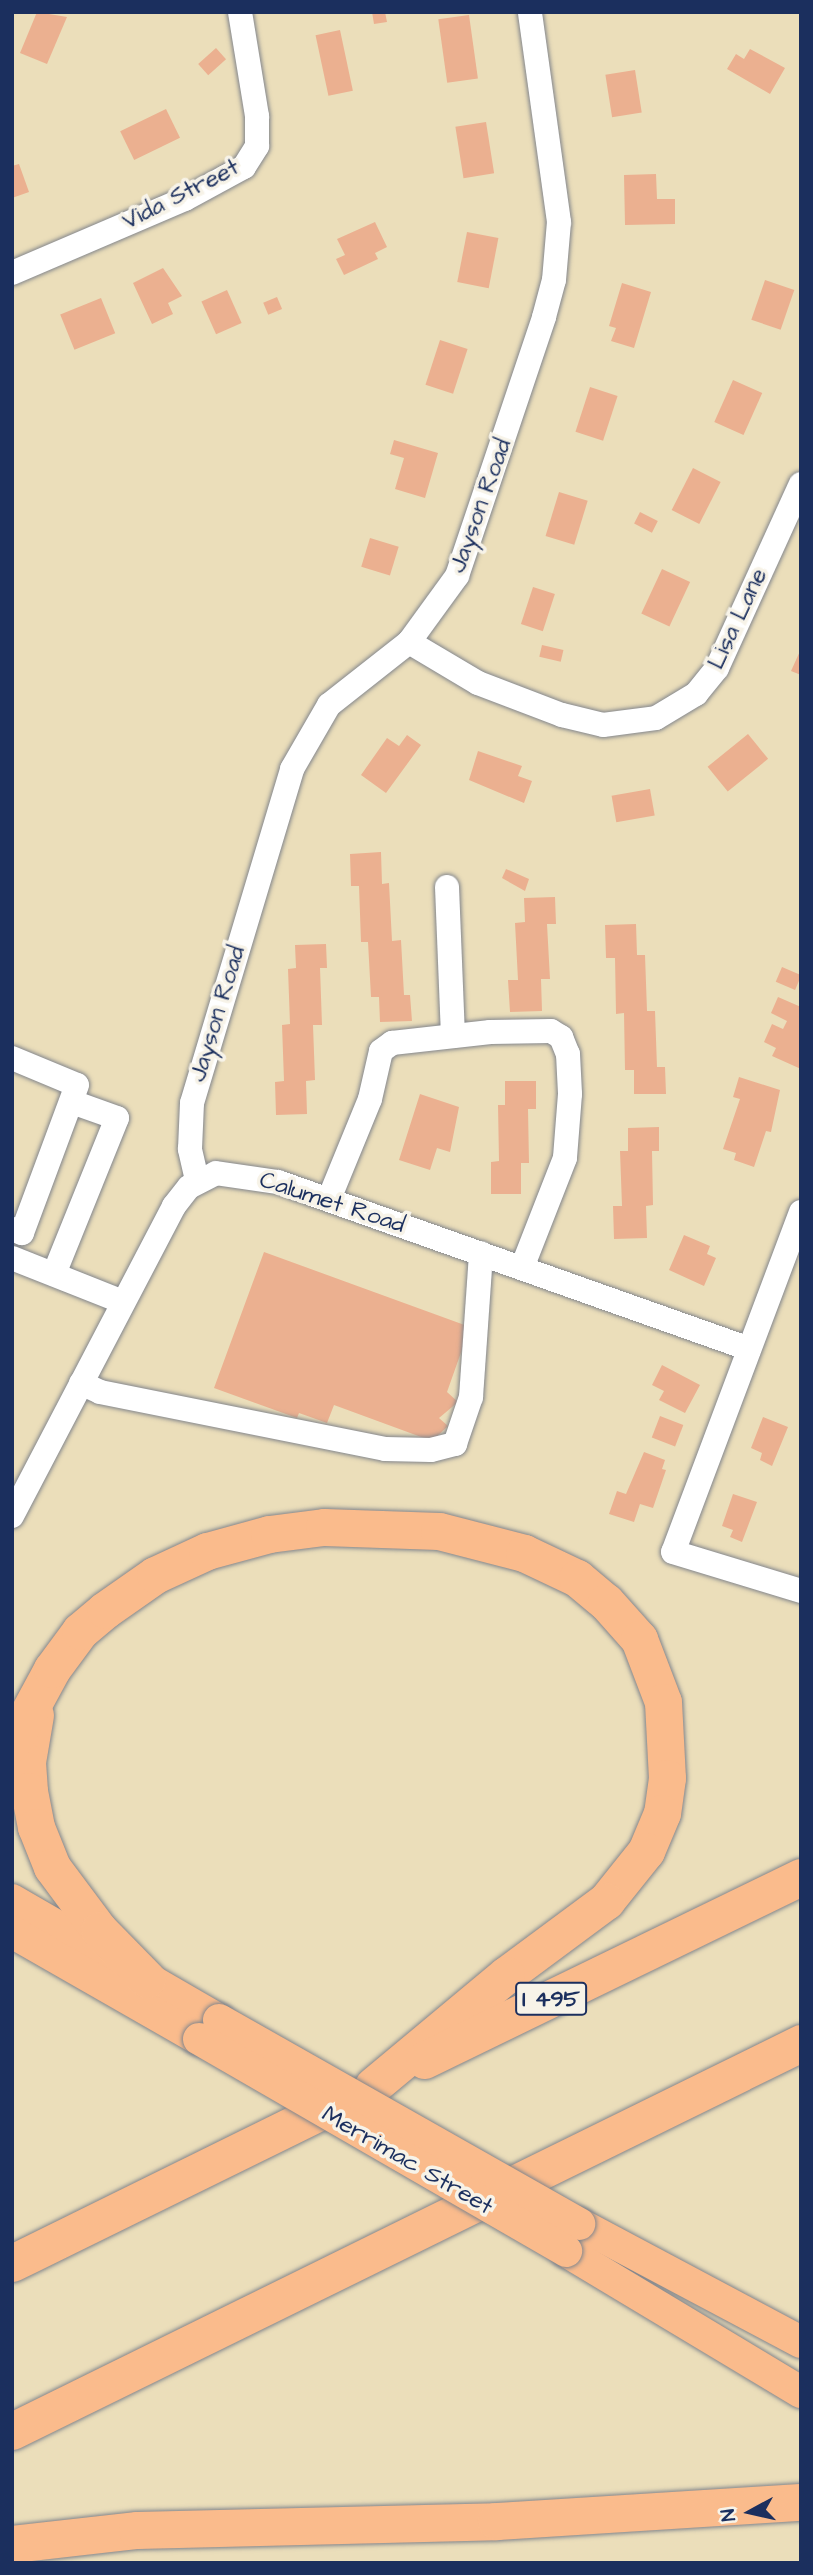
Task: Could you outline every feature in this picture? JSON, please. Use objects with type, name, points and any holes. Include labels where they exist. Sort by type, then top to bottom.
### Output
[{"type":"highway","points":[[12,1742],[39,1699],[52,1669],[80,1631],[155,1575],[207,1551],[269,1534],[324,1527],[439,1531],[524,1553],[577,1578],[606,1602],[639,1639],[663,1702],[667,1741],[662,1813],[646,1851],[606,1900],[506,1975],[373,2086]]},
{"type":"highway","points":[[39,1699],[27,1762],[36,1827],[52,1867],[77,1903],[147,1979]]},
{"type":"highway","name":"I 495","points":[[12,2263],[801,1877]]},
{"type":"highway","points":[[12,2431],[801,2043]]},
{"type":"highway","points":[[12,2544],[137,2530],[496,2521],[801,2502]]},
{"type":"main road","name":"Merrimac Street","points":[[12,1900],[147,1979],[209,2030]]},
{"type":"main road","name":"Merrimac Street","points":[[12,1932],[209,2030],[572,2238],[801,2392]]},
{"type":"main road","name":"Merrimac Street","points":[[572,2238],[801,2342]]},
{"type":"street","name":"Vida Street","points":[[12,273],[185,199],[244,167],[257,146],[257,116],[240,12]]},
{"type":"street","name":"Jayson Road","points":[[197,1180],[189,1134],[196,1087],[292,769],[329,705],[409,642],[444,598],[468,553],[554,280],[558,203],[530,12]]},
{"type":"street","name":"Lisa Lane","points":[[409,642],[478,683],[562,715],[603,725],[656,718],[696,694],[717,668],[801,484]]},
{"type":"street","points":[[447,887],[453,1036]]},
{"type":"street","points":[[329,1199],[370,1098],[381,1051],[392,1043],[453,1036],[551,1031],[561,1037],[568,1054],[570,1094],[565,1158],[522,1268]]},
{"type":"street","points":[[12,1058],[77,1084],[22,1233],[12,1229]]},
{"type":"street","points":[[54,1274],[117,1118],[72,1102]]},
{"type":"street","name":"Calumet Road","points":[[197,1180],[216,1173],[238,1174],[329,1199],[750,1349]]},
{"type":"street","points":[[12,1516],[174,1206],[197,1180]]},
{"type":"street","points":[[801,1212],[673,1552],[801,1591]]},
{"type":"street","points":[[81,1383],[100,1392],[385,1449],[431,1450],[456,1444],[471,1396],[481,1253]]},
{"type":"street","points":[[12,1258],[123,1302]]},
{"type":"building","points":[[37,12],[67,17],[47,64],[20,53]]},
{"type":"building","points":[[372,12],[385,12],[387,22],[374,24]]},
{"type":"building","points":[[469,15],[478,78],[447,83],[438,19]]},
{"type":"building","points":[[340,30],[353,91],[328,96],[316,35]]},
{"type":"building","points":[[216,48],[226,59],[208,75],[198,64]]},
{"type":"building","points":[[750,49],[785,68],[770,94],[727,69],[736,54],[744,59]]},
{"type":"building","points":[[635,70],[642,112],[612,117],[605,75]]},
{"type":"building","points":[[166,109],[180,138],[134,160],[120,131]]},
{"type":"building","points":[[486,122],[494,173],[464,178],[455,127]]},
{"type":"building","points":[[19,164],[29,192],[12,198],[12,166]]},
{"type":"building","points":[[656,174],[657,199],[675,199],[675,224],[625,225],[624,175]]},
{"type":"building","points":[[375,222],[387,247],[375,253],[378,259],[344,275],[336,259],[345,255],[337,239]]},
{"type":"building","points":[[467,232],[498,238],[489,288],[457,282]]},
{"type":"building","points":[[163,268],[182,296],[168,303],[173,314],[152,324],[133,283]]},
{"type":"building","points":[[765,280],[794,290],[781,330],[751,320]]},
{"type":"building","points":[[622,283],[651,292],[634,348],[611,341],[616,328],[609,326]]},
{"type":"building","points":[[227,290],[242,323],[216,334],[201,301]]},
{"type":"building","points":[[277,297],[282,309],[268,315],[263,303]]},
{"type":"building","points":[[101,298],[115,333],[74,350],[60,314]]},
{"type":"building","points":[[440,340],[468,349],[453,394],[425,385]]},
{"type":"building","points":[[733,380],[762,393],[744,435],[714,422]]},
{"type":"building","points":[[590,387],[618,396],[603,441],[575,432]]},
{"type":"building","points":[[394,440],[438,453],[425,498],[395,489],[404,458],[390,454]]},
{"type":"building","points":[[693,468],[721,482],[699,524],[672,510]]},
{"type":"building","points":[[559,492],[588,501],[574,545],[546,536]]},
{"type":"building","points":[[640,512],[658,521],[652,533],[634,524]]},
{"type":"building","points":[[370,538],[399,547],[390,575],[361,567]]},
{"type":"building","points":[[662,569],[690,582],[669,627],[641,613]]},
{"type":"building","points":[[533,587],[555,594],[543,631],[521,624]]},
{"type":"building","points":[[542,645],[563,650],[561,662],[539,657]]},
{"type":"building","points":[[801,649],[801,675],[791,671]]},
{"type":"building","points":[[748,734],[768,759],[728,792],[708,767]]},
{"type":"building","points":[[407,735],[421,745],[386,793],[361,775],[387,738],[399,746]]},
{"type":"building","points":[[478,751],[522,766],[518,776],[532,781],[524,803],[469,780]]},
{"type":"building","points":[[650,789],[655,816],[616,822],[612,796]]},
{"type":"building","points":[[381,852],[382,884],[389,883],[392,941],[401,940],[404,995],[410,995],[412,1021],[380,1022],[379,997],[371,997],[368,942],[361,942],[359,886],[351,886],[350,854]]},
{"type":"building","points":[[506,869],[529,879],[525,891],[502,878]]},
{"type":"building","points":[[555,897],[556,924],[547,924],[550,979],[541,979],[542,1011],[510,1012],[508,980],[518,980],[515,923],[525,922],[524,898]]},
{"type":"building","points":[[636,924],[637,955],[645,955],[647,1011],[655,1011],[657,1067],[665,1067],[666,1094],[634,1094],[634,1070],[625,1070],[624,1013],[616,1014],[615,958],[606,958],[605,925]]},
{"type":"building","points":[[326,944],[327,968],[320,968],[322,1025],[313,1025],[315,1080],[306,1081],[307,1114],[276,1115],[275,1082],[284,1081],[282,1025],[290,1024],[288,969],[296,968],[295,945]]},
{"type":"building","points":[[782,967],[801,975],[795,990],[776,982]]},
{"type":"building","points":[[778,997],[801,1007],[801,1069],[772,1056],[776,1048],[764,1042],[772,1024],[783,1029],[787,1021],[771,1013]]},
{"type":"building","points":[[739,1077],[780,1090],[771,1132],[766,1131],[754,1167],[734,1160],[736,1153],[723,1149],[740,1099],[733,1097]]},
{"type":"building","points":[[505,1081],[536,1081],[536,1109],[528,1109],[529,1163],[521,1163],[521,1194],[491,1194],[491,1162],[499,1161],[498,1105],[505,1105]]},
{"type":"building","points":[[420,1094],[459,1107],[450,1152],[437,1148],[430,1170],[399,1160]]},
{"type":"building","points":[[659,1127],[659,1151],[652,1151],[653,1205],[646,1206],[647,1238],[614,1239],[613,1206],[622,1206],[620,1151],[628,1151],[628,1128]]},
{"type":"building","points":[[684,1235],[710,1246],[707,1254],[716,1258],[704,1286],[669,1270]]},
{"type":"building","points":[[264,1252],[470,1327],[447,1392],[458,1402],[439,1418],[448,1426],[432,1441],[334,1405],[327,1423],[299,1413],[297,1418],[214,1388]]},
{"type":"building","points":[[662,1365],[700,1385],[685,1413],[659,1400],[664,1391],[652,1385]]},
{"type":"building","points":[[660,1416],[683,1425],[675,1446],[652,1437]]},
{"type":"building","points":[[763,1417],[788,1427],[772,1466],[760,1460],[762,1453],[751,1448]]},
{"type":"building","points":[[644,1452],[665,1460],[662,1469],[666,1470],[653,1508],[640,1504],[634,1522],[609,1514],[617,1491],[626,1494]]},
{"type":"building","points":[[733,1494],[757,1502],[742,1542],[730,1537],[733,1530],[722,1526]]}]
